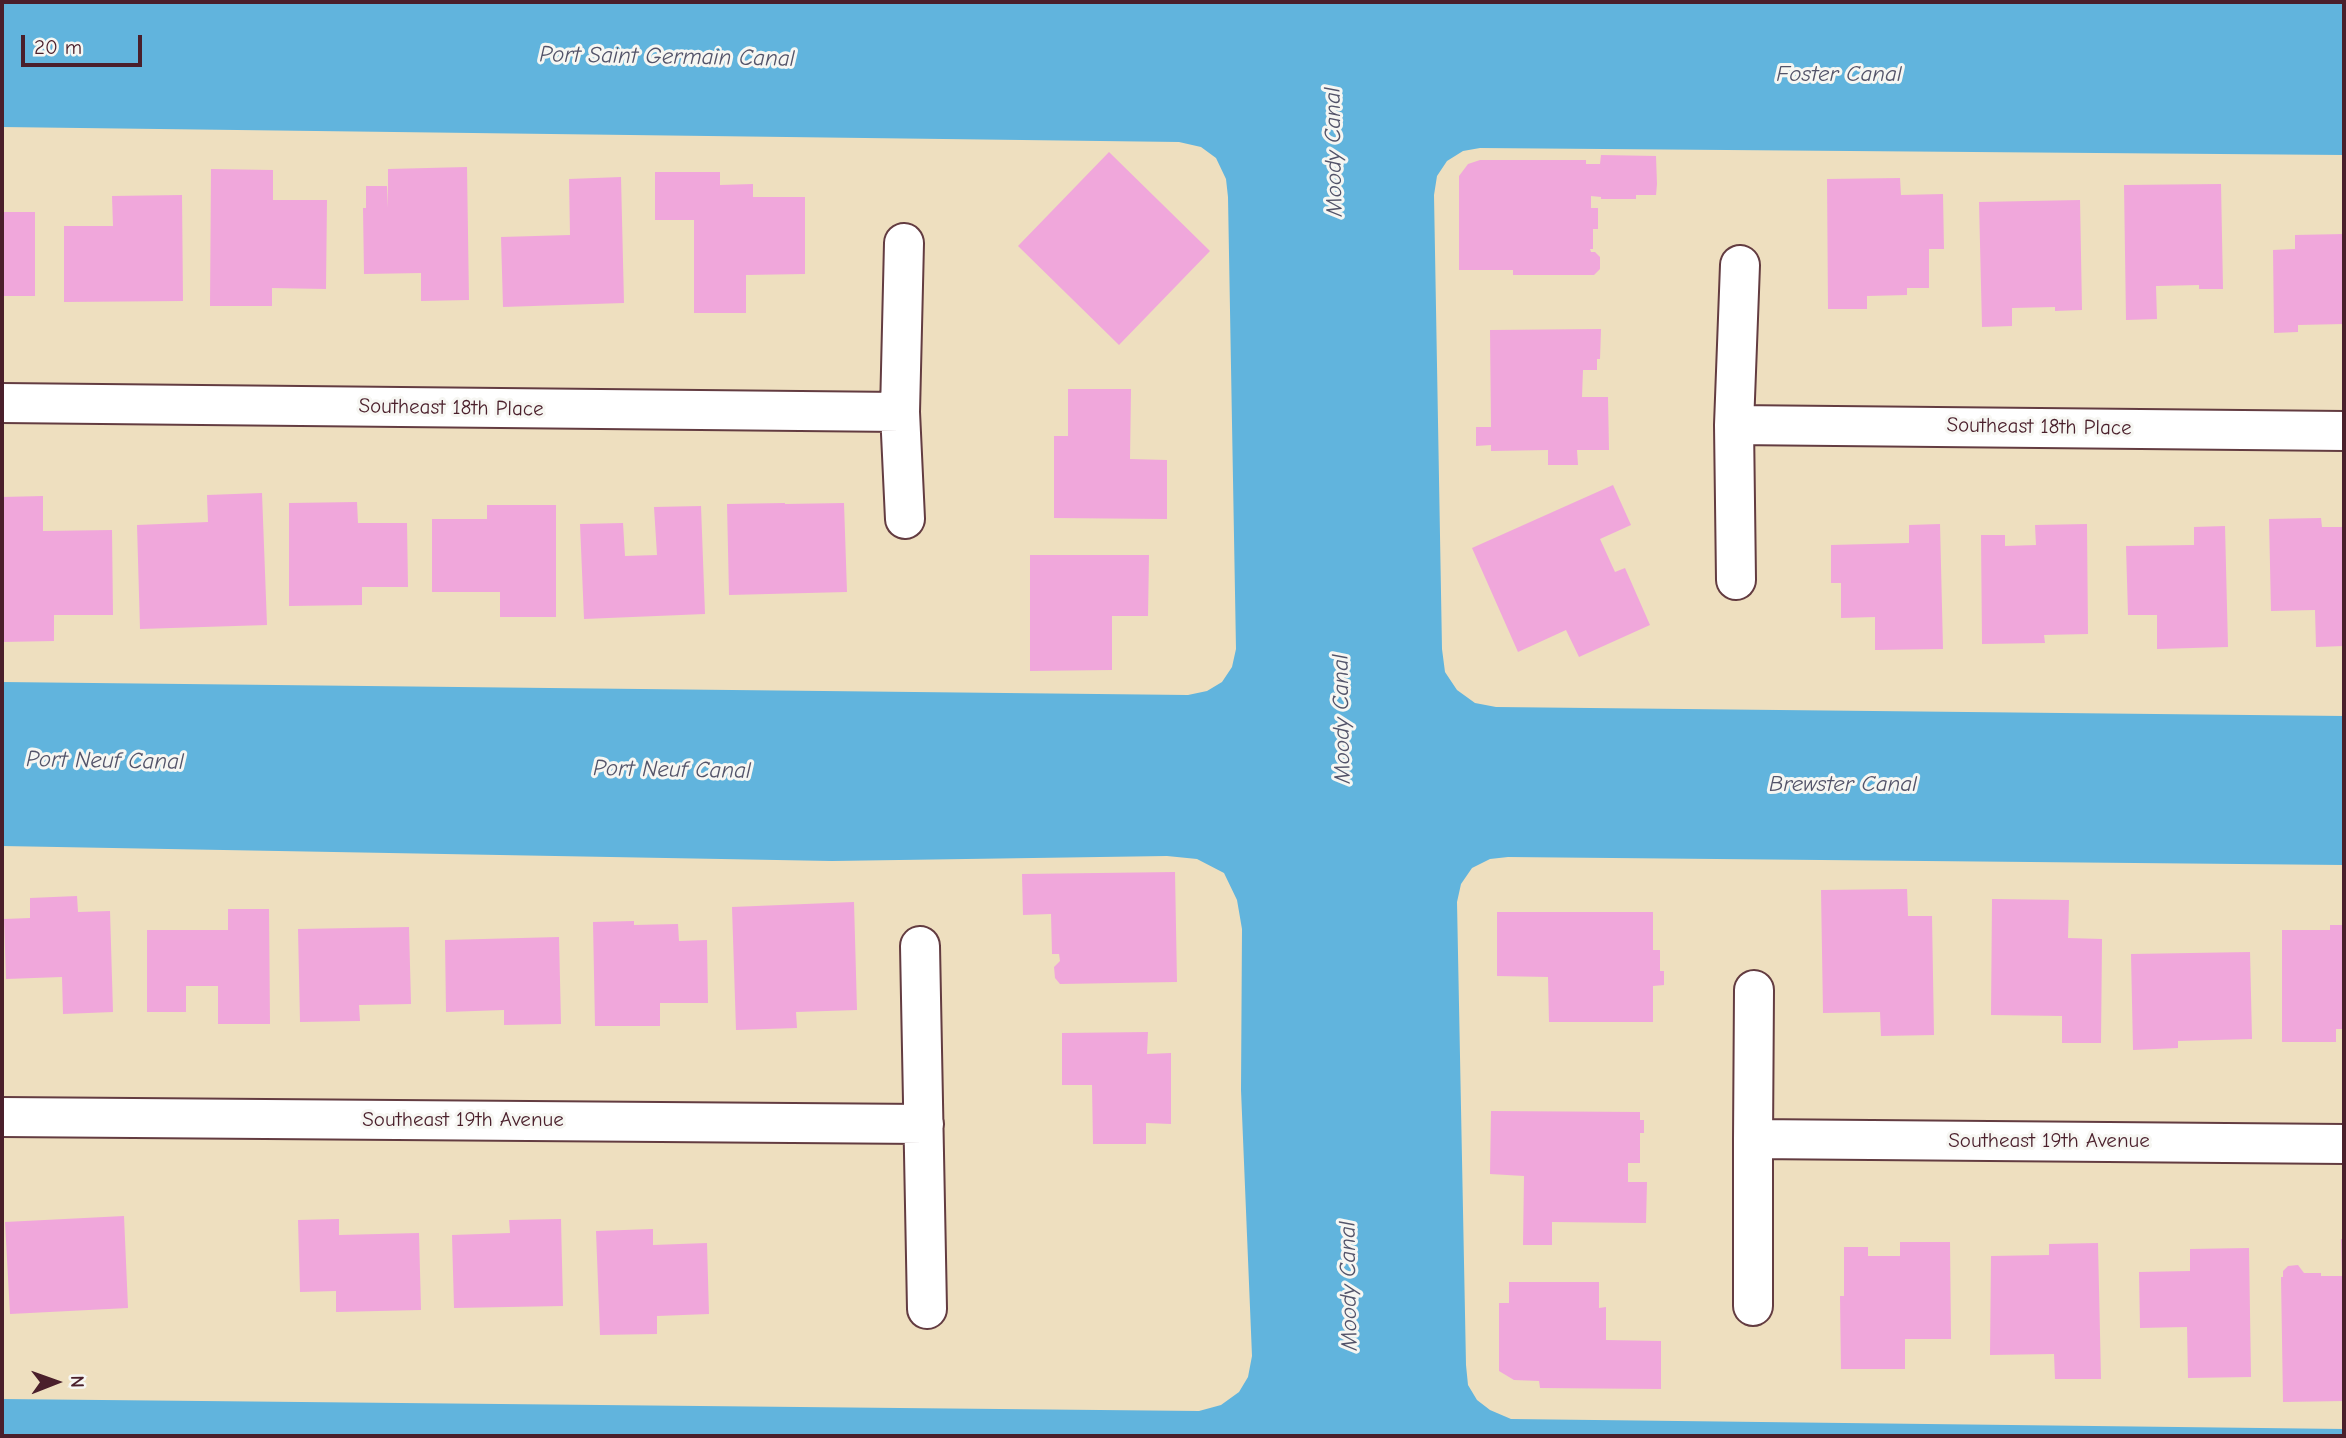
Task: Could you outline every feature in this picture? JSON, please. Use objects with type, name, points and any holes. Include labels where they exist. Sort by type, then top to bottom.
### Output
[{"type":"street","points":[[904,243],[900,412],[905,519]]},
{"type":"street","points":[[1736,580],[1734,425],[1740,265]]},
{"type":"street","name":"Southeast 18th Place","points":[[2,403],[900,412]]},
{"type":"street","name":"Southeast 18th Place","points":[[1734,425],[2344,431]]},
{"type":"street","points":[[920,946],[927,1309]]},
{"type":"street","points":[[1753,1306],[1754,990]]},
{"type":"street","name":"Southeast 19th Avenue","points":[[2,1116],[923,1124]]},
{"type":"street","name":"Southeast 19th Avenue","points":[[1753,1139],[2344,1144]]},
{"type":"water","points":[[2,2],[2344,4],[2344,155],[1480,148],[1463,151],[1447,161],[1437,176],[1434,195],[1442,649],[1445,672],[1457,690],[1475,703],[1496,707],[2344,716],[2344,865],[1508,857],[1490,859],[1472,868],[1461,884],[1457,902],[1466,1365],[1468,1385],[1477,1400],[1490,1410],[1511,1419],[2344,1429],[2344,1436],[2,1436],[2,1399],[1199,1411],[1221,1405],[1239,1392],[1248,1377],[1252,1356],[1241,1090],[1242,929],[1237,900],[1224,873],[1197,859],[1167,856],[832,861],[2,846],[2,682],[1188,695],[1207,691],[1222,682],[1232,667],[1236,649],[1228,197],[1226,179],[1216,158],[1201,147],[1179,142],[2,127]]},
{"type":"building","points":[[1109,152],[1210,251],[1119,345],[1018,246]]},
{"type":"building","points":[[1601,155],[1656,156],[1657,184],[1656,195],[1636,195],[1636,199],[1601,199],[1591,196],[1591,208],[1598,208],[1598,229],[1593,229],[1593,249],[1590,249],[1600,257],[1600,269],[1594,275],[1513,275],[1513,270],[1459,270],[1459,176],[1468,164],[1480,160],[1586,160],[1586,164],[1600,164]]},
{"type":"building","points":[[467,167],[469,300],[421,301],[421,273],[364,274],[363,208],[366,208],[366,186],[387,186],[388,208],[388,169]]},
{"type":"building","points":[[211,169],[273,170],[273,200],[327,200],[326,289],[272,288],[272,306],[210,306]]},
{"type":"building","points":[[655,172],[720,172],[720,185],[753,184],[753,197],[805,197],[805,274],[746,275],[746,313],[694,313],[694,220],[655,220]]},
{"type":"building","points":[[621,177],[624,303],[503,307],[501,237],[570,235],[569,179]]},
{"type":"building","points":[[1900,178],[1901,195],[1943,194],[1944,249],[1929,249],[1929,288],[1907,288],[1907,295],[1867,296],[1867,309],[1828,309],[1827,179]]},
{"type":"building","points":[[2221,184],[2223,289],[2199,289],[2199,285],[2156,286],[2157,319],[2126,320],[2124,185]]},
{"type":"building","points":[[182,195],[183,301],[64,302],[64,226],[113,226],[112,196]]},
{"type":"building","points":[[2080,200],[2082,310],[2055,311],[2055,307],[2012,308],[2012,326],[1982,327],[1979,202]]},
{"type":"building","points":[[2,212],[35,212],[35,296],[2,296]]},
{"type":"building","points":[[2344,234],[2344,324],[2298,325],[2298,332],[2274,333],[2273,250],[2295,249],[2295,235]]},
{"type":"building","points":[[1601,329],[1597,370],[1583,370],[1582,397],[1608,397],[1609,450],[1577,450],[1578,465],[1548,465],[1548,450],[1491,451],[1491,445],[1476,446],[1476,427],[1491,427],[1490,330]]},
{"type":"building","points":[[1068,389],[1131,389],[1130,459],[1167,460],[1167,519],[1054,518],[1054,436],[1068,436]]},
{"type":"building","points":[[1613,485],[1631,525],[1600,539],[1615,572],[1625,568],[1650,625],[1579,657],[1566,630],[1518,652],[1472,548]]},
{"type":"building","points":[[262,493],[267,625],[140,629],[137,525],[208,522],[207,495]]},
{"type":"building","points":[[43,496],[43,531],[112,530],[113,615],[54,615],[54,641],[2,642],[2,497]]},
{"type":"building","points":[[357,502],[358,523],[407,523],[408,587],[362,587],[362,605],[289,606],[289,503]]},
{"type":"building","points":[[844,503],[847,592],[729,595],[727,504]]},
{"type":"building","points":[[487,505],[556,505],[556,617],[500,617],[500,592],[432,592],[432,519],[487,519]]},
{"type":"building","points":[[701,506],[705,614],[584,619],[580,524],[623,523],[625,556],[657,555],[654,507]]},
{"type":"building","points":[[2321,518],[2322,527],[2344,527],[2344,646],[2316,647],[2315,610],[2271,611],[2269,519]]},
{"type":"building","points":[[1940,524],[1943,649],[1875,650],[1875,617],[1841,618],[1841,583],[1831,583],[1831,545],[1909,543],[1909,525]]},
{"type":"building","points":[[2087,524],[2088,634],[2044,635],[2045,643],[1982,644],[1981,535],[2005,535],[2005,546],[2036,545],[2035,525]]},
{"type":"building","points":[[2225,526],[2228,647],[2157,649],[2157,615],[2128,615],[2126,546],[2194,545],[2194,527]]},
{"type":"building","points":[[1030,555],[1149,555],[1148,616],[1112,616],[1112,670],[1030,671]]},
{"type":"building","points":[[1175,872],[1177,982],[1060,984],[1055,978],[1054,967],[1060,961],[1059,954],[1052,954],[1051,914],[1023,915],[1022,874]]},
{"type":"building","points":[[1907,889],[1908,916],[1932,916],[1934,1035],[1881,1036],[1880,1012],[1823,1013],[1821,890]]},
{"type":"building","points":[[77,896],[78,912],[110,911],[113,1012],[63,1014],[62,977],[6,979],[4,919],[30,918],[30,898]]},
{"type":"building","points":[[1992,899],[2069,900],[2068,938],[2102,939],[2101,1043],[2062,1043],[2062,1016],[1991,1015]]},
{"type":"building","points":[[854,902],[857,1010],[796,1012],[797,1028],[736,1030],[732,907]]},
{"type":"building","points":[[228,909],[269,909],[270,1024],[218,1024],[218,986],[186,986],[186,1012],[147,1012],[147,930],[228,930]]},
{"type":"building","points":[[1497,912],[1653,912],[1653,950],[1660,950],[1660,971],[1664,971],[1664,985],[1653,986],[1653,1022],[1549,1022],[1548,977],[1497,976]]},
{"type":"building","points":[[634,921],[634,925],[678,924],[679,941],[707,940],[708,1003],[660,1003],[660,1026],[595,1026],[593,922]]},
{"type":"building","points":[[2330,925],[2344,925],[2344,1029],[2336,1029],[2336,1042],[2282,1042],[2282,930],[2330,930]]},
{"type":"building","points":[[409,927],[411,1004],[359,1005],[360,1021],[300,1022],[298,929]]},
{"type":"building","points":[[559,937],[561,1024],[504,1025],[504,1010],[446,1012],[445,940]]},
{"type":"building","points":[[2250,952],[2252,1039],[2178,1041],[2178,1048],[2133,1050],[2131,954]]},
{"type":"building","points":[[1148,1032],[1147,1054],[1171,1053],[1171,1124],[1146,1123],[1146,1144],[1093,1144],[1092,1085],[1062,1085],[1062,1033]]},
{"type":"building","points":[[1491,1111],[1640,1112],[1640,1120],[1644,1120],[1644,1133],[1640,1133],[1640,1163],[1628,1163],[1628,1182],[1647,1182],[1646,1223],[1552,1222],[1552,1245],[1523,1245],[1524,1176],[1490,1174]]},
{"type":"building","points":[[124,1216],[128,1308],[10,1314],[5,1222]]},
{"type":"building","points":[[339,1219],[339,1235],[419,1233],[421,1310],[336,1312],[336,1291],[300,1292],[298,1220]]},
{"type":"building","points":[[561,1219],[563,1306],[454,1308],[452,1235],[510,1233],[509,1220]]},
{"type":"building","points":[[653,1229],[653,1245],[707,1243],[709,1314],[657,1316],[657,1334],[600,1335],[596,1231]]},
{"type":"building","points":[[2341,1239],[2344,1239],[2344,1273],[2342,1273]]},
{"type":"building","points":[[1900,1242],[1950,1242],[1951,1339],[1905,1339],[1905,1369],[1841,1369],[1840,1296],[1844,1296],[1844,1247],[1868,1247],[1868,1256],[1900,1256]]},
{"type":"building","points":[[2098,1243],[2101,1379],[2055,1379],[2054,1354],[1990,1355],[1991,1256],[2049,1255],[2049,1244]]},
{"type":"building","points":[[2249,1248],[2251,1377],[2188,1378],[2187,1327],[2140,1328],[2139,1272],[2190,1271],[2190,1249]]},
{"type":"building","points":[[2298,1265],[2304,1273],[2344,1276],[2344,1401],[2283,1402],[2281,1277],[2288,1266]]},
{"type":"building","points":[[1509,1282],[1599,1282],[1599,1308],[1606,1307],[1606,1340],[1661,1341],[1661,1389],[1540,1388],[1539,1381],[1514,1380],[1499,1371],[1499,1303],[1509,1303]]},
{"type":"water label","name":"Port Saint Germain Canal","points":[[667,57]]},
{"type":"water label","name":"Foster Canal","points":[[1839,74]]},
{"type":"water label","name":"Moody Canal","points":[[1334,152]]},
{"type":"water label","name":"Moody Canal","points":[[1342,719]]},
{"type":"water label","name":"Port Neuf Canal","points":[[105,761]]},
{"type":"water label","name":"Port Neuf Canal","points":[[672,770]]},
{"type":"water label","name":"Brewster Canal","points":[[1843,784]]},
{"type":"water label","name":"Moody Canal","points":[[1349,1286]]}]
